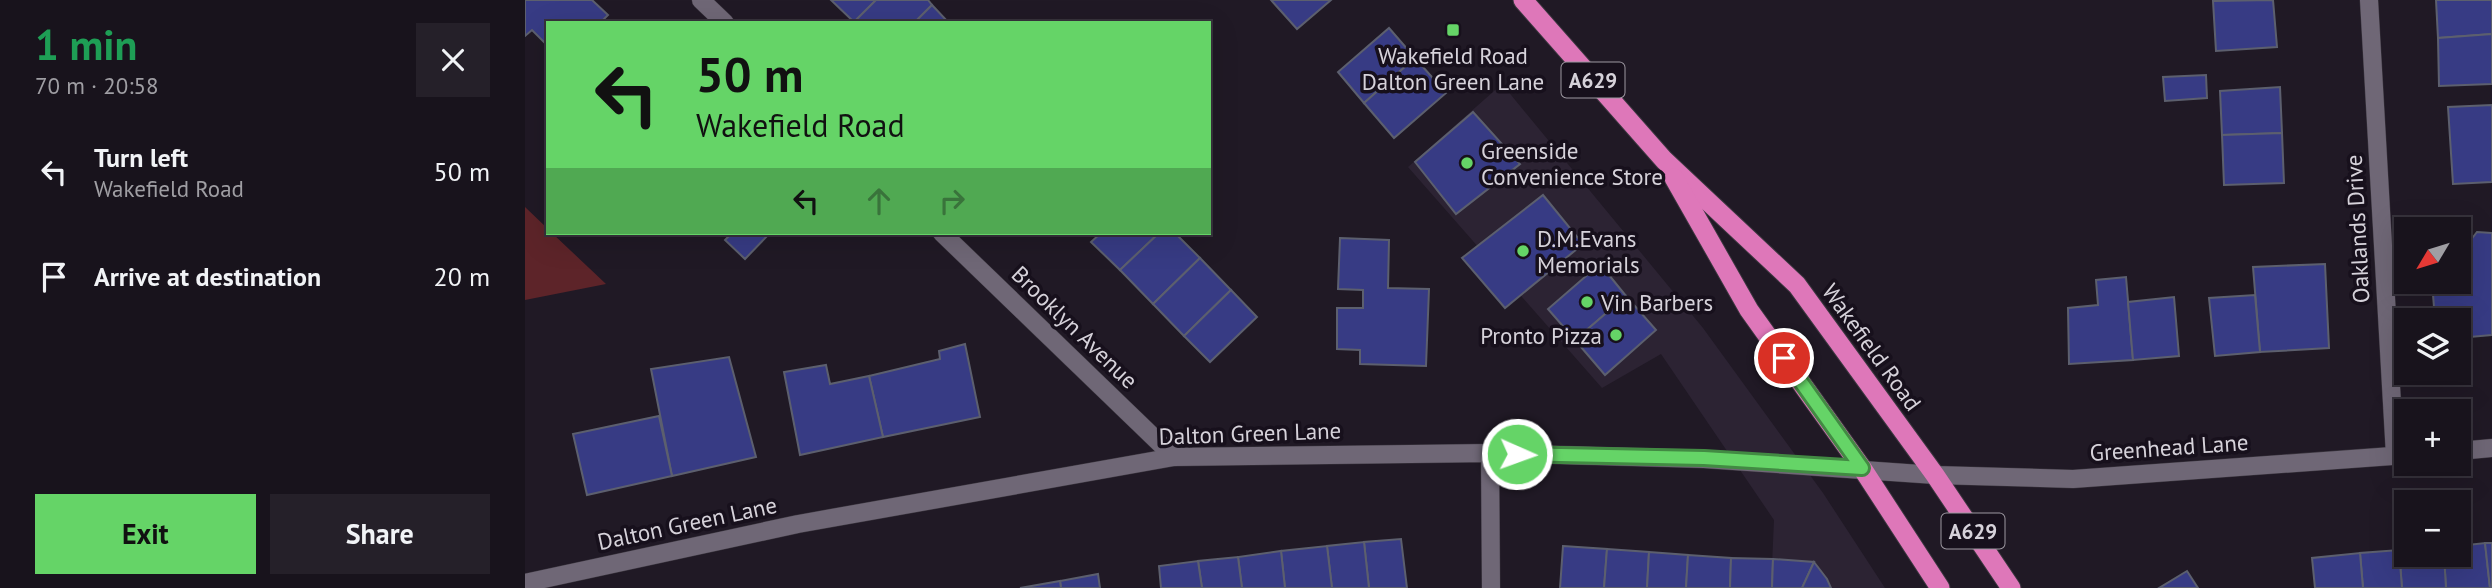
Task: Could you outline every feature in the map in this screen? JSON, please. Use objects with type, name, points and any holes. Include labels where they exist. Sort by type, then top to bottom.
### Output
[{"type":"highway","name":"Wakefield Road","points":[[1523,0],[1664,160],[1797,285],[1935,475],[2011,588]]},
{"type":"highway","name":"Wakefield Road","points":[[1664,160],[1749,310],[1862,468],[1940,588]]},
{"type":"street","points":[[701,0],[723,21]]},
{"type":"street","name":"Oaklands Drive","points":[[2369,0],[2396,399]]},
{"type":"street","name":"Brooklyn Avenue","points":[[944,235],[1174,457]]},
{"type":"street","points":[[2471,450],[2492,448]]},
{"type":"street","points":[[1490,453],[1491,588]]},
{"type":"street","name":"Dalton Green Lane","points":[[525,583],[798,524],[1174,457],[1490,453],[1704,458],[1862,468]]},
{"type":"street","name":"Greenhead Lane","points":[[1862,468],[1935,475],[2073,479],[2394,456]]},
{"type":"shaded area","points":[[1502,84],[1703,328],[1823,493],[1885,588],[1771,588],[1774,520],[1661,354],[1602,388],[1408,167]]},
{"type":"shaded area","points":[[525,207],[546,227],[546,235],[554,235],[606,284],[525,300]]},
{"type":"building","points":[[525,0],[592,0],[608,15],[602,21],[546,21],[546,44],[532,30],[525,36]]},
{"type":"building","points":[[831,0],[876,0],[855,21]]},
{"type":"building","points":[[876,0],[928,0],[932,5],[916,21],[855,21]]},
{"type":"building","points":[[1271,0],[1331,0],[1297,29]]},
{"type":"building","points":[[2273,0],[2277,47],[2216,51],[2213,1]]},
{"type":"building","points":[[2436,0],[2492,0],[2492,34],[2438,38]]},
{"type":"building","points":[[932,5],[947,21],[916,21]]},
{"type":"building","points":[[1389,28],[1415,58],[1364,103],[1338,72]]},
{"type":"building","points":[[2492,34],[2492,84],[2439,86],[2438,38]]},
{"type":"building","points":[[1415,58],[1446,93],[1394,138],[1364,103]]},
{"type":"building","points":[[2206,75],[2207,98],[2165,101],[2163,77]]},
{"type":"building","points":[[2280,87],[2282,133],[2222,135],[2220,91]]},
{"type":"building","points":[[2492,105],[2492,182],[2453,184],[2448,107]]},
{"type":"building","name":"Greenside Convenience Store","points":[[1473,112],[1520,164],[1456,214],[1415,162]]},
{"type":"building","points":[[2282,133],[2284,183],[2224,185],[2222,135]]},
{"type":"building","name":"D.M.Evans Memorials","points":[[1543,195],[1583,244],[1505,308],[1462,258]]},
{"type":"building","points":[[2477,232],[2492,233],[2492,335],[2471,337],[2471,308],[2434,308],[2433,294],[2471,294],[2471,240]]},
{"type":"building","points":[[730,235],[768,235],[745,259],[725,240]]},
{"type":"building","points":[[1099,235],[1157,235],[1120,270],[1091,242]]},
{"type":"building","points":[[1157,235],[1177,235],[1200,258],[1153,304],[1120,270]]},
{"type":"building","points":[[1340,238],[1389,240],[1388,288],[1429,289],[1426,366],[1360,364],[1360,350],[1337,349],[1337,308],[1363,308],[1363,290],[1338,289]]},
{"type":"building","points":[[1200,258],[1231,290],[1184,336],[1153,304]]},
{"type":"building","name":"Vin Barbers","points":[[1600,264],[1626,296],[1575,340],[1548,309]]},
{"type":"building","points":[[2325,264],[2329,348],[2260,352],[2253,267]]},
{"type":"building","points":[[2126,277],[2133,360],[2069,364],[2068,308],[2098,305],[2096,280]]},
{"type":"building","points":[[1231,290],[1257,317],[1210,362],[1184,336]]},
{"type":"building","points":[[2255,295],[2260,352],[2215,356],[2209,298]]},
{"type":"building","name":"Pronto Pizza","points":[[1626,296],[1656,330],[1605,375],[1575,340]]},
{"type":"building","points":[[2174,297],[2179,356],[2133,360],[2128,302]]},
{"type":"building","points":[[965,344],[980,417],[883,437],[869,376],[940,359],[939,351]]},
{"type":"building","points":[[729,357],[756,457],[672,476],[651,369]]},
{"type":"building","points":[[826,365],[830,384],[869,376],[883,437],[800,455],[784,372]]},
{"type":"building","points":[[659,416],[672,476],[587,495],[573,434]]},
{"type":"building","points":[[1401,539],[1407,588],[1369,588],[1364,542]]},
{"type":"building","points":[[1364,542],[1369,588],[1332,588],[1327,546]]},
{"type":"building","points":[[2485,543],[2490,588],[2446,588],[2445,567],[2471,567],[2471,545]]},
{"type":"building","points":[[2485,543],[2492,543],[2492,588],[2490,588]]},
{"type":"building","points":[[1327,546],[1332,588],[1285,588],[1281,551]]},
{"type":"building","points":[[1563,546],[1607,549],[1604,588],[1560,588]]},
{"type":"building","points":[[1607,549],[1649,552],[1647,588],[1604,588]]},
{"type":"building","points":[[2394,550],[2394,567],[2400,567],[2402,588],[2363,588],[2360,553]]},
{"type":"building","points":[[1281,551],[1285,588],[1242,588],[1238,557]]},
{"type":"building","points":[[1649,552],[1688,555],[1686,588],[1647,588]]},
{"type":"building","points":[[2360,553],[2363,588],[2315,588],[2312,558]]},
{"type":"building","points":[[1688,555],[1731,558],[1730,588],[1686,588]]},
{"type":"building","points":[[1238,557],[1242,588],[1202,588],[1198,561]]},
{"type":"building","points":[[1731,558],[1773,559],[1772,588],[1730,588]]},
{"type":"building","points":[[1773,559],[1814,562],[1802,588],[1772,588]]},
{"type":"building","points":[[1198,561],[1202,588],[1161,588],[1159,566]]},
{"type":"building","points":[[1814,562],[1827,579],[1831,588],[1802,588]]},
{"type":"building","points":[[2400,567],[2445,567],[2446,588],[2402,588]]},
{"type":"building","points":[[2187,571],[2198,588],[2159,588]]},
{"type":"building","points":[[1098,574],[1100,588],[1061,588],[1060,581]]},
{"type":"building","points":[[1060,581],[1061,588],[1020,588]]},
{"type":"place","name":"Wakefield Road Dalton Green Lane","points":[[1453,30]]},
{"type":"place","name":"Greenside Convenience Store","points":[[1467,163]]},
{"type":"place","name":"D.M.Evans Memorials","points":[[1523,251]]},
{"type":"place","name":"Vin Barbers","points":[[1587,302]]},
{"type":"place","name":"Pronto Pizza","points":[[1616,335]]},
{"type":"route","points":[[1517,454],[1704,458],[1862,468],[1784,358]]}]
